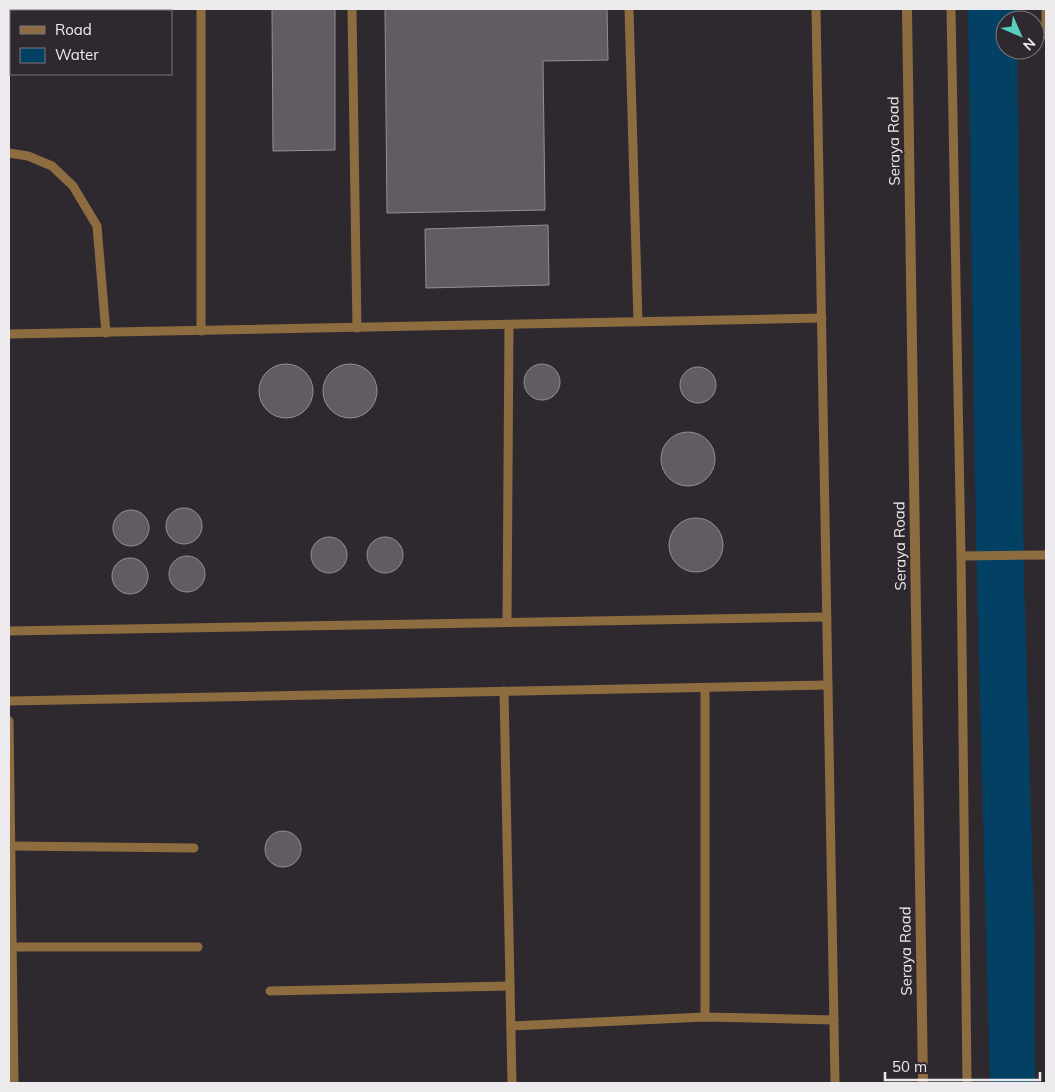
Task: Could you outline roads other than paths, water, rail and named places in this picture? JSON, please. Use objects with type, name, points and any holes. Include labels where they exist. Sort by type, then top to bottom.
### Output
[{"type":"street","name":"Seraya Road","points":[[907,9],[923,1083]]},
{"type":"lane","points":[[201,9],[201,331]]},
{"type":"lane","points":[[352,9],[356,328]]},
{"type":"lane","points":[[630,9],[638,322]]},
{"type":"lane","points":[[816,9],[835,1083]]},
{"type":"lane","points":[[951,9],[961,556],[967,1083]]},
{"type":"lane","points":[[1046,9],[1046,35]]},
{"type":"lane","points":[[9,153],[28,156],[52,166],[73,186],[96,226],[106,333]]},
{"type":"lane","points":[[9,334],[822,318]]},
{"type":"lane","points":[[507,622],[509,325]]},
{"type":"lane","points":[[961,556],[1046,555]]},
{"type":"lane","points":[[9,631],[827,616]]},
{"type":"lane","points":[[9,701],[828,685]]},
{"type":"lane","points":[[705,688],[705,1017]]},
{"type":"lane","points":[[504,691],[512,1083]]},
{"type":"lane","points":[[9,722],[14,1083]]},
{"type":"lane","points":[[10,846],[194,848]]},
{"type":"lane","points":[[12,947],[198,947]]},
{"type":"lane","points":[[270,991],[510,986]]},
{"type":"lane","points":[[511,1026],[705,1017],[834,1020]]},
{"type":"water","points":[[968,9],[1017,9],[995,10],[995,60],[1017,60],[1024,578],[1034,920],[1035,1083],[990,1083],[976,540]]}]
